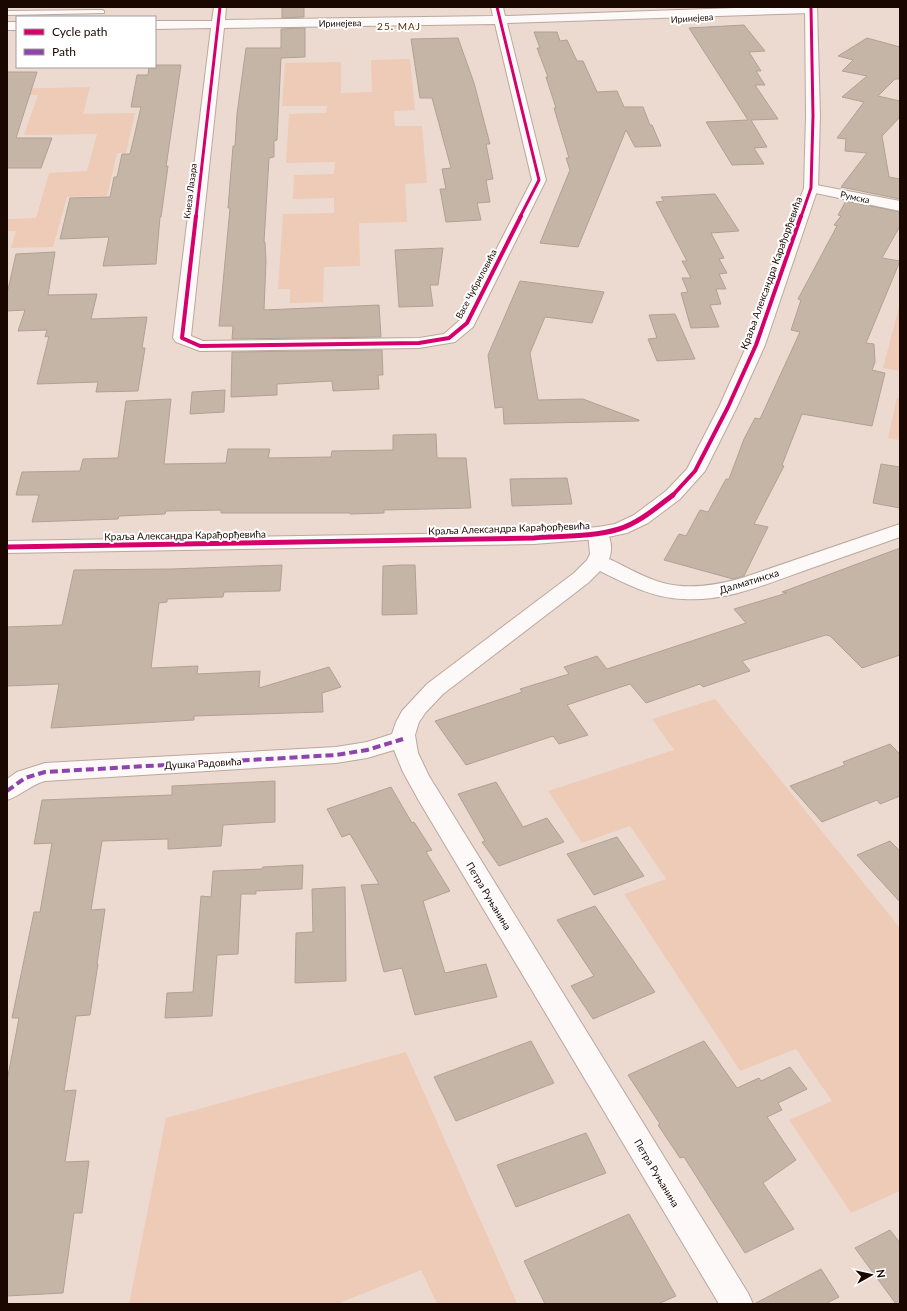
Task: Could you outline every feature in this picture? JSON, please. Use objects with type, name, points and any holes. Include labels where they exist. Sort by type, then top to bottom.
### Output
[{"type":"street","points":[[217,25],[220,7]]},
{"type":"street","name":"Иринејева","points":[[156,25],[217,25],[498,13],[647,20],[750,16],[788,19],[811,13]]},
{"type":"street","name":"Васе Чубриловића","points":[[200,346],[419,343],[448,338],[466,323],[539,180],[498,13]]},
{"type":"street","name":"Краља Александра Карађорђевића","points":[[7,547],[526,538],[598,533],[620,529],[641,519],[673,495],[695,471],[728,407],[756,345],[811,188],[813,116],[811,13]]},
{"type":"street","name":"Кнеза Лазара","points":[[200,346],[182,338],[217,25]]},
{"type":"street","name":"Румска","points":[[811,188],[900,206]]},
{"type":"street","name":"Далматинска","points":[[597,561],[648,586],[679,593],[710,593],[751,582],[900,530]]},
{"type":"street","points":[[403,739],[404,728],[414,711],[435,689],[581,578],[601,555],[602,548],[598,533]]},
{"type":"street","name":"Душка Радовића","points":[[7,791],[25,778],[44,772],[336,755],[367,750],[403,739]]},
{"type":"street","name":"Петра Руњанина","points":[[403,739],[408,758],[428,795],[737,1304]]},
{"type":"lane","points":[[7,14],[102,12]]},
{"type":"shaded area","points":[[410,59],[415,110],[394,111],[395,126],[422,126],[427,183],[405,184],[407,222],[359,223],[360,266],[324,267],[323,302],[290,303],[290,289],[278,289],[283,214],[334,213],[334,198],[293,199],[294,175],[334,174],[335,162],[286,163],[289,114],[326,113],[327,106],[282,106],[285,63],[341,62],[341,93],[372,92],[371,60]]},
{"type":"shaded area","points":[[90,87],[83,114],[135,113],[126,153],[117,153],[107,196],[67,197],[53,247],[11,248],[16,231],[7,231],[7,219],[36,218],[49,173],[87,171],[97,134],[24,135],[38,95],[9,96],[7,89]]},
{"type":"shaded area","points":[[900,303],[900,371],[883,368]]},
{"type":"shaded area","points":[[897,398],[900,399],[900,440],[888,438]]},
{"type":"shaded area","points":[[715,699],[900,928],[900,1191],[851,1213],[789,1120],[832,1101],[796,1049],[740,1071],[624,894],[666,879],[630,826],[582,843],[548,791],[674,750],[652,719]]},
{"type":"shaded area","points":[[406,1052],[517,1303],[437,1304],[421,1270],[337,1304],[129,1304],[166,1118]]},
{"type":"building","points":[[282,7],[304,7],[304,17],[282,18]]},
{"type":"building","points":[[744,25],[765,51],[749,52],[761,71],[756,71],[765,85],[755,85],[778,119],[751,120],[767,147],[754,148],[764,164],[732,165],[706,122],[748,120],[689,28]]},
{"type":"building","points":[[305,28],[305,57],[281,58],[277,140],[274,141],[274,157],[269,158],[264,242],[266,261],[264,310],[379,305],[381,337],[232,339],[233,326],[219,326],[230,208],[228,208],[233,146],[235,146],[237,114],[246,48],[281,48],[281,29]]},
{"type":"building","points":[[534,32],[557,32],[560,41],[567,40],[577,61],[583,61],[597,92],[617,91],[624,107],[643,107],[661,146],[635,147],[626,130],[578,247],[540,243],[570,170],[566,158],[569,158],[546,77],[548,77],[537,48],[540,48]]},
{"type":"building","points":[[458,38],[474,83],[490,144],[486,144],[493,179],[486,180],[490,202],[477,203],[481,220],[446,222],[440,189],[446,189],[442,169],[451,168],[432,98],[420,98],[411,39]]},
{"type":"building","points":[[867,38],[900,47],[900,79],[895,79],[878,96],[900,101],[900,117],[882,136],[889,177],[900,179],[900,199],[841,187],[867,153],[845,151],[846,139],[837,138],[864,102],[842,97],[867,76],[842,71],[853,60],[838,56]]},
{"type":"building","points":[[156,65],[181,65],[166,167],[168,166],[160,217],[156,264],[103,266],[109,237],[60,239],[70,198],[110,197],[114,177],[117,177],[122,154],[130,154],[141,107],[131,107],[137,75],[148,75],[149,68],[156,68]]},
{"type":"building","points":[[7,72],[37,72],[16,138],[52,138],[41,168],[7,168]]},
{"type":"building","points":[[715,194],[739,231],[711,233],[724,258],[719,259],[727,273],[719,274],[726,289],[716,289],[721,304],[710,305],[719,327],[691,328],[681,293],[688,292],[682,278],[691,278],[682,261],[687,261],[656,202],[664,201],[661,197]]},
{"type":"building","points":[[846,201],[900,212],[900,226],[882,258],[900,261],[866,343],[874,344],[875,362],[872,370],[885,373],[872,426],[802,414],[782,465],[784,466],[754,524],[768,527],[744,576],[733,579],[664,560],[679,534],[686,536],[700,510],[708,512],[726,479],[729,479],[744,439],[755,418],[760,419],[800,332],[791,330],[801,300],[798,299],[837,226],[834,225],[841,216],[838,215]]},
{"type":"building","points":[[443,248],[438,285],[430,285],[433,306],[399,307],[395,250]]},
{"type":"building","points":[[55,252],[48,295],[97,294],[91,319],[147,317],[142,348],[145,348],[138,391],[96,392],[98,382],[37,384],[49,336],[45,337],[47,330],[18,331],[25,310],[7,311],[7,294],[16,254]]},
{"type":"building","points":[[520,281],[604,292],[592,323],[545,317],[530,353],[538,400],[583,399],[639,421],[504,424],[503,407],[495,408],[488,355]]},
{"type":"building","points":[[675,314],[695,359],[657,361],[648,339],[657,338],[649,315]]},
{"type":"building","points":[[382,350],[383,375],[378,375],[379,389],[333,391],[332,381],[277,384],[277,395],[231,397],[232,352]]},
{"type":"building","points":[[225,390],[224,412],[190,414],[192,392]]},
{"type":"building","points":[[171,399],[164,464],[226,463],[228,449],[270,449],[268,458],[331,457],[332,451],[393,450],[393,435],[436,434],[437,458],[466,458],[471,508],[384,510],[384,513],[350,514],[221,513],[221,510],[166,511],[165,514],[119,516],[118,519],[32,522],[39,495],[16,495],[22,472],[80,471],[83,459],[118,458],[126,401]]},
{"type":"building","points":[[881,464],[900,467],[900,508],[873,503]]},
{"type":"building","points":[[567,478],[572,504],[512,506],[510,479]]},
{"type":"building","points":[[900,548],[900,655],[862,668],[830,636],[826,635],[742,661],[750,671],[703,687],[700,684],[646,703],[630,684],[567,705],[588,735],[559,744],[553,736],[466,765],[435,721],[522,692],[520,689],[569,674],[564,667],[597,656],[607,669],[746,623],[734,609],[787,593],[782,592]]},
{"type":"building","points":[[282,565],[280,591],[224,592],[223,597],[167,599],[167,602],[159,603],[151,668],[198,666],[197,674],[260,671],[259,688],[329,667],[341,687],[322,693],[323,712],[194,716],[194,720],[51,728],[59,684],[7,686],[7,627],[62,625],[74,570],[171,569]]},
{"type":"building","points":[[415,565],[417,614],[382,615],[383,566]]},
{"type":"building","points":[[890,744],[900,754],[900,796],[880,804],[877,800],[822,822],[790,786],[845,765],[843,762]]},
{"type":"building","points":[[275,781],[275,822],[223,825],[221,846],[168,849],[168,839],[102,841],[91,910],[105,909],[98,964],[90,1015],[76,1016],[64,1091],[76,1090],[65,1162],[89,1161],[82,1213],[74,1213],[63,1293],[7,1296],[7,1081],[19,1018],[12,1018],[34,912],[40,912],[52,843],[34,844],[42,800],[172,795],[172,786]]},
{"type":"building","points":[[496,782],[523,827],[547,818],[564,842],[499,866],[482,842],[485,841],[458,794]]},
{"type":"building","points":[[391,787],[412,823],[414,822],[432,850],[426,852],[450,891],[423,901],[445,973],[486,964],[497,997],[415,1015],[402,968],[384,972],[361,885],[379,884],[350,834],[342,837],[327,809]]},
{"type":"building","points":[[617,837],[644,876],[594,895],[567,854]]},
{"type":"building","points":[[890,841],[900,851],[900,902],[857,855]]},
{"type":"building","points":[[303,865],[302,889],[256,891],[256,894],[241,894],[238,954],[217,955],[212,1016],[165,1018],[167,993],[193,992],[201,896],[211,897],[213,871],[262,869],[263,867]]},
{"type":"building","points":[[345,887],[346,981],[295,983],[296,933],[313,932],[312,889]]},
{"type":"building","points":[[595,906],[655,992],[593,1019],[571,986],[594,976],[557,920]]},
{"type":"building","points":[[531,1041],[554,1083],[456,1121],[434,1077]]},
{"type":"building","points":[[704,1041],[737,1088],[759,1078],[761,1081],[790,1067],[807,1089],[778,1103],[782,1110],[767,1117],[796,1160],[763,1183],[794,1229],[745,1253],[684,1157],[680,1158],[658,1125],[660,1124],[628,1075]]},
{"type":"building","points":[[586,1133],[606,1173],[516,1207],[497,1165]]},
{"type":"building","points":[[629,1214],[676,1296],[658,1304],[545,1304],[524,1261]]},
{"type":"building","points":[[890,1230],[900,1243],[900,1304],[896,1304],[855,1248]]},
{"type":"building","points":[[821,1269],[839,1297],[825,1304],[754,1304]]},
{"type":"marked path","points":[[7,791],[25,778],[45,772],[336,755],[367,750],[403,739]]},
{"type":"cycle path","points":[[220,7],[182,338],[200,346],[419,343],[449,338],[467,323],[539,180],[497,7]]},
{"type":"cycle path","points":[[7,547],[534,538],[598,533],[620,529],[641,519],[673,495],[695,471],[728,407],[756,345],[811,188],[813,116],[811,7]]},
{"type":"district","name":"25. МАЈ","points":[[399,26]]}]
